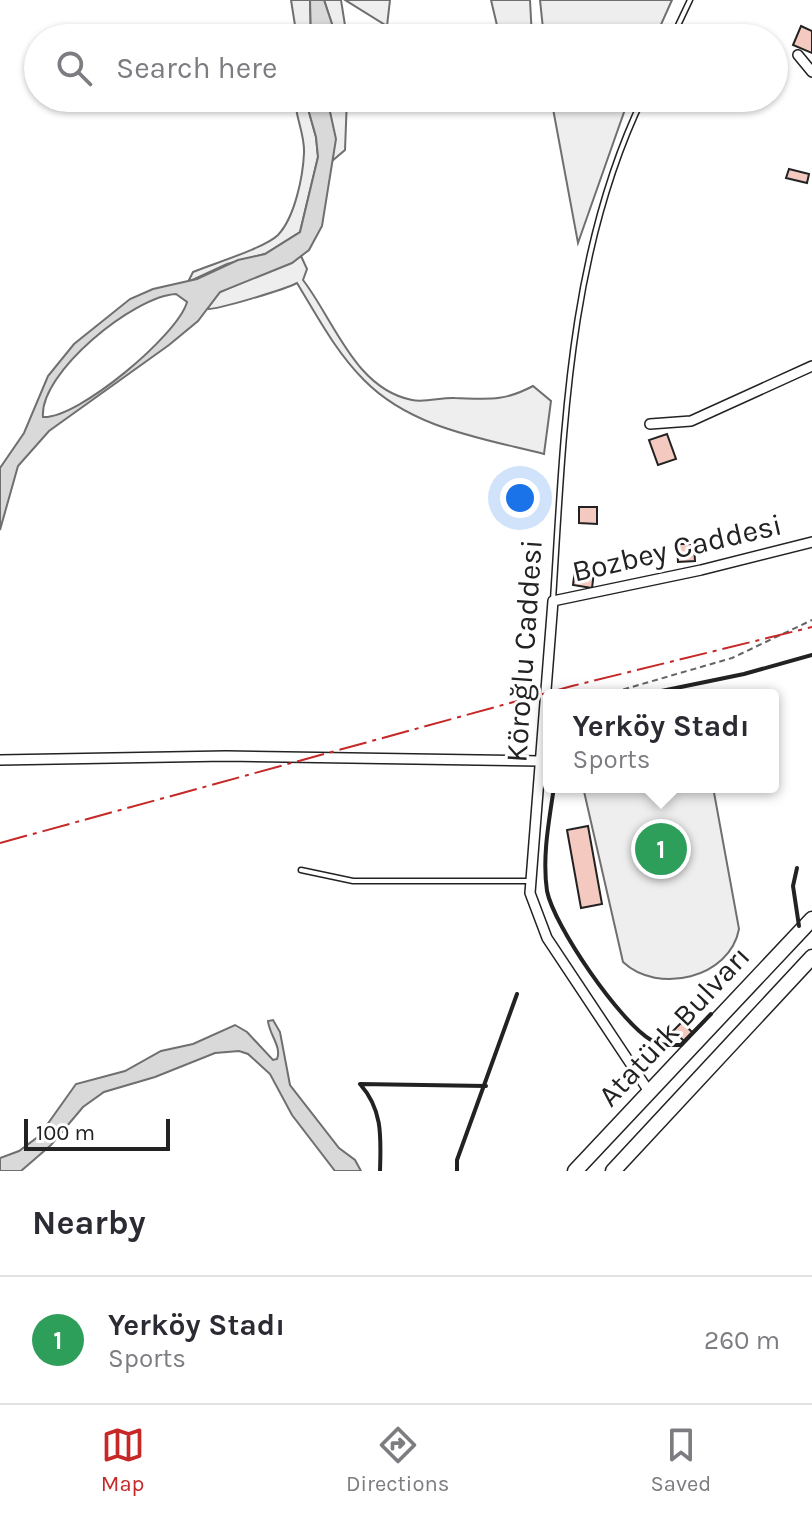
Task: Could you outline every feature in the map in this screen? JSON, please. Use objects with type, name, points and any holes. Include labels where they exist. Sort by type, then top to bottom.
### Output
[{"type":"main road","name":"Atatürk Bulvarı","points":[[575,1171],[812,919]]},
{"type":"main road","points":[[613,1171],[812,957]]},
{"type":"street","points":[[798,55],[812,72]]},
{"type":"street","points":[[650,424],[691,421],[812,366]]},
{"type":"street","name":"Bozbey Caddesi","points":[[553,601],[701,570],[812,542]]},
{"type":"street","name":"Köroğlu Caddesi","points":[[546,689],[553,601]]},
{"type":"street","name":"Köroğlu Caddesi","points":[[543,724],[529,881],[536,913],[547,938],[648,1090]]},
{"type":"street","points":[[0,760],[238,756],[540,761]]},
{"type":"lane","points":[[679,24],[690,0]]},
{"type":"lane","name":"Köroğlu Caddesi","points":[[553,601],[566,418],[594,227],[615,163],[637,112]]},
{"type":"lane","points":[[301,870],[353,881],[529,881]]},
{"type":"path","points":[[625,689],[732,658],[812,620]]},
{"type":"shaded area","points":[[291,0],[310,0],[311,24],[295,24]]},
{"type":"shaded area","points":[[310,0],[324,0],[332,24],[311,24]]},
{"type":"shaded area","points":[[324,0],[341,0],[345,24],[332,24]]},
{"type":"shaded area","points":[[345,0],[390,0],[387,24]]},
{"type":"shaded area","points":[[491,0],[530,0],[531,24],[497,24]]},
{"type":"shaded area","points":[[540,0],[672,0],[661,24],[543,24]]},
{"type":"shaded area","points":[[297,112],[309,112],[318,157],[300,232],[265,254],[227,264],[188,282],[193,272],[262,245],[278,235],[289,218],[297,196],[304,153]]},
{"type":"shaded area","points":[[309,112],[330,112],[336,139],[322,226],[309,250],[292,263],[220,292],[198,321],[169,345],[49,431],[18,466],[0,530],[0,468],[24,433],[48,376],[74,344],[130,299],[153,289],[197,279],[238,260],[265,254],[300,232],[318,157]],"holes":[[[176,294],[187,302],[180,316],[147,353],[102,390],[79,405],[43,417],[46,399],[56,380],[72,359],[114,322],[158,298]]]},
{"type":"shaded area","points":[[330,112],[346,112],[345,150],[332,161],[335,139]]},
{"type":"shaded area","points":[[554,112],[624,112],[578,243]]},
{"type":"shaded area","points":[[301,256],[307,269],[303,280],[348,351],[375,382],[392,393],[417,401],[495,398],[513,395],[533,386],[551,401],[544,454],[448,429],[403,410],[364,380],[345,358],[297,283],[252,299],[207,309],[220,292]]},
{"type":"shaded area","points":[[584,793],[714,793],[739,929],[733,946],[708,970],[673,979],[655,978],[623,962]]},
{"type":"shaded area","points":[[273,1020],[280,1032],[290,1085],[361,1171],[335,1171],[292,1115],[270,1074],[248,1054],[239,1051],[215,1053],[155,1077],[104,1092],[83,1107],[51,1145],[21,1171],[0,1171],[0,1158],[19,1151],[39,1136],[76,1084],[125,1071],[161,1051],[193,1044],[235,1025],[247,1032],[273,1060],[277,1059],[278,1050],[268,1021]]},
{"type":"building","points":[[801,26],[812,31],[812,53],[793,45]]},
{"type":"building","points":[[789,169],[809,174],[807,183],[786,178]]},
{"type":"building","points":[[667,434],[676,459],[658,465],[649,440]]},
{"type":"building","points":[[579,507],[597,507],[597,524],[579,523]]},
{"type":"building","points":[[677,544],[694,544],[695,561],[678,562]]},
{"type":"building","points":[[575,570],[594,572],[592,588],[573,585]]},
{"type":"building","points":[[588,826],[602,904],[581,908],[567,830]]},
{"type":"building","points":[[682,1022],[693,1033],[684,1041],[673,1031]]},
{"type":"wall","points":[[671,689],[744,674],[812,655]]},
{"type":"wall","points":[[553,793],[546,852],[547,891],[562,927],[590,972],[638,1030],[658,1043],[681,1045],[711,1014]]},
{"type":"wall","points":[[797,868],[793,886],[799,926]]},
{"type":"wall","points":[[457,1171],[457,1160],[517,994]]},
{"type":"wall","points":[[380,1171],[377,1114],[360,1084],[486,1086]]},
{"type":"power","points":[[561,689],[812,627]]},
{"type":"power","points":[[0,843],[543,694]]},
{"type":"place","name":"Yerköy Stadı","points":[[661,849]]}]
